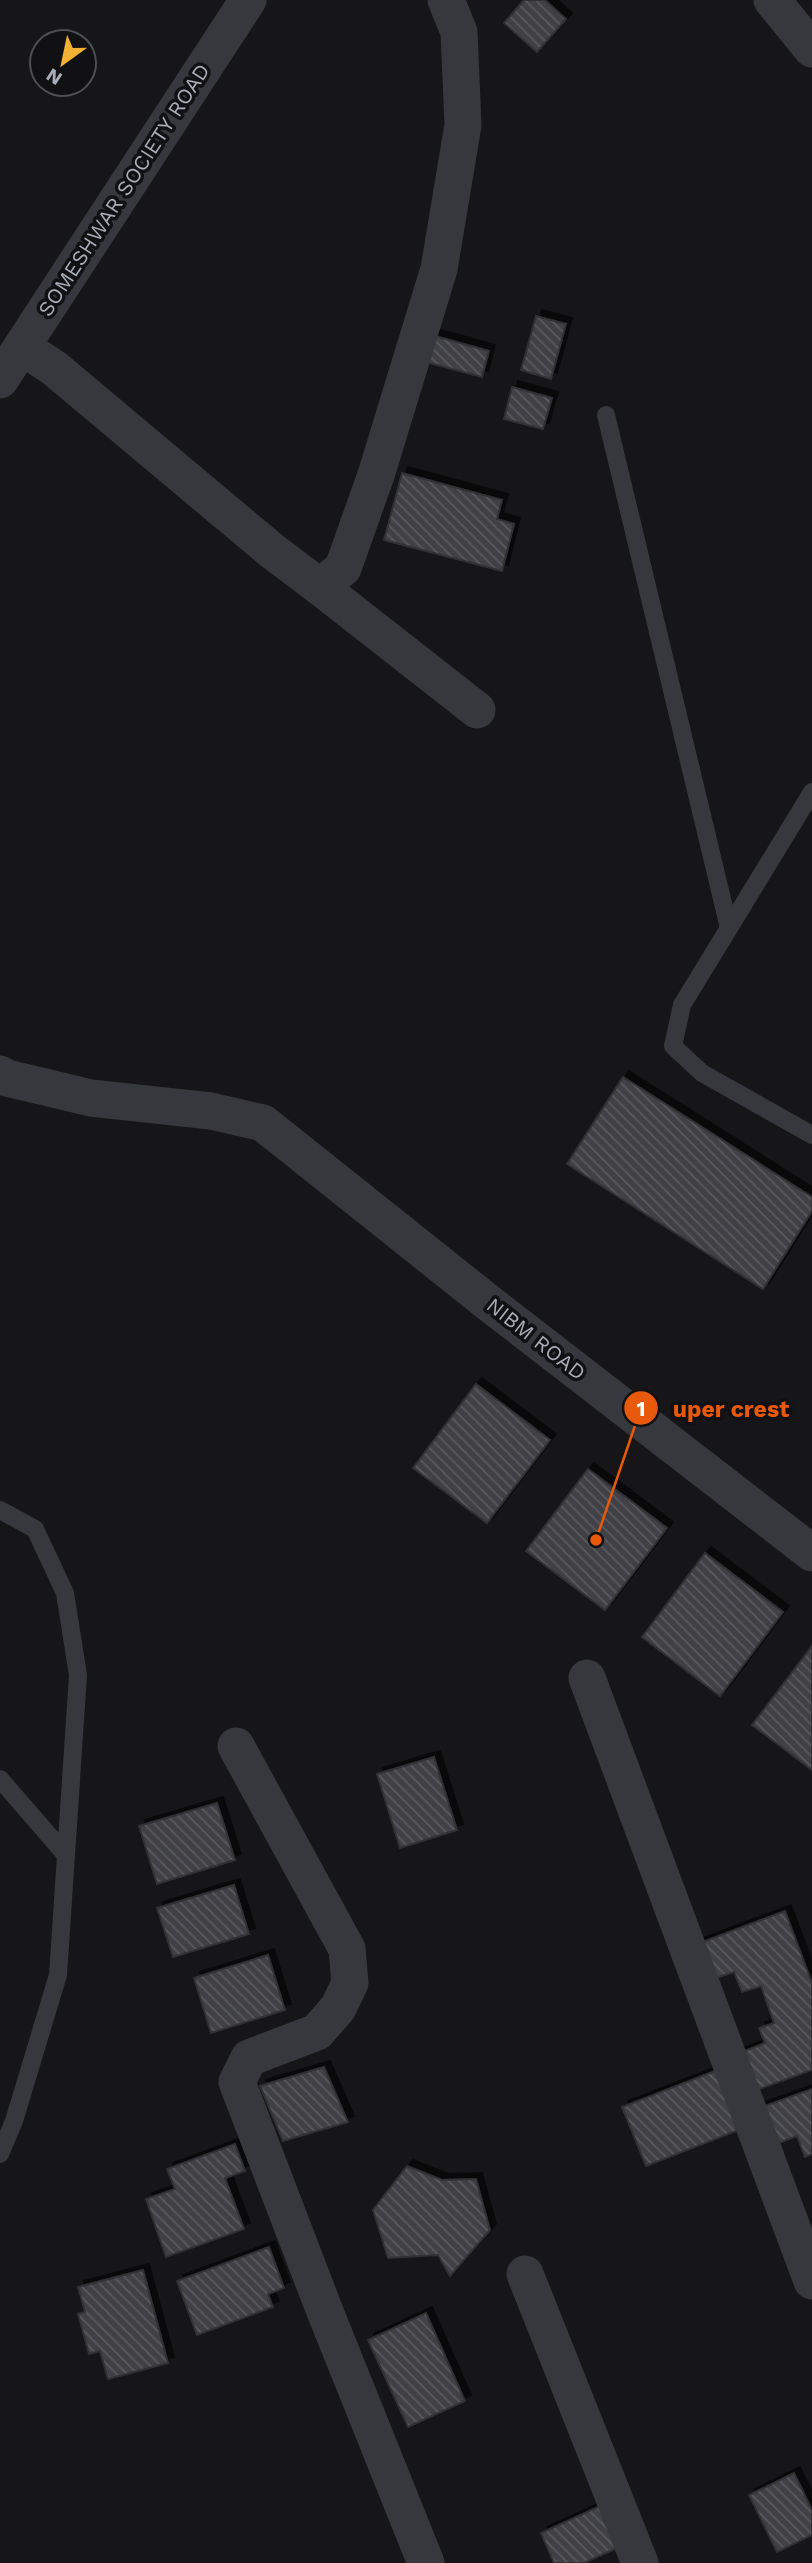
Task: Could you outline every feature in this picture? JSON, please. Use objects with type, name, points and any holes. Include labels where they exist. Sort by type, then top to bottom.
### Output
[{"type":"street","name":"SOMESHWAR SOCIETY ROAD","points":[[0,380],[248,0]]},
{"type":"street","points":[[320,587],[343,568],[376,475],[439,269],[463,125],[459,32],[446,0]]},
{"type":"street","points":[[772,0],[812,49]]},
{"type":"street","points":[[22,347],[54,368],[271,551],[477,710]]},
{"type":"street","name":"NIBM ROAD","points":[[0,1074],[91,1098],[211,1111],[263,1123],[490,1304],[812,1553]]},
{"type":"street","points":[[587,1678],[812,2281]]},
{"type":"street","points":[[236,1746],[347,1949],[350,1983],[338,2008],[317,2032],[249,2058],[237,2082],[426,2563]]},
{"type":"street","points":[[525,2274],[640,2563]]},
{"type":"lane","points":[[606,415],[729,928]]},
{"type":"lane","points":[[812,792],[682,1004],[673,1046],[702,1073],[812,1135]]},
{"type":"lane","points":[[0,1510],[35,1529],[65,1592],[78,1675],[58,1975],[14,2121],[0,2154]]},
{"type":"lane","points":[[0,1779],[66,1855]]},
{"type":"building","points":[[524,0],[545,0],[566,19],[537,52],[504,23]]},
{"type":"building","points":[[536,316],[566,324],[551,379],[521,370]]},
{"type":"building","points":[[428,334],[489,351],[482,377],[422,361]]},
{"type":"building","points":[[512,387],[552,398],[543,429],[504,419]]},
{"type":"building","points":[[402,473],[502,500],[497,519],[514,524],[502,571],[384,540]]},
{"type":"building","points":[[623,1077],[812,1197],[812,1211],[763,1289],[567,1164]]},
{"type":"building","points":[[476,1384],[550,1440],[487,1523],[413,1468]]},
{"type":"building","points":[[588,1469],[667,1528],[605,1610],[526,1551]]},
{"type":"building","points":[[705,1553],[783,1612],[720,1696],[642,1637]]},
{"type":"building","points":[[812,1646],[812,1770],[752,1725]]},
{"type":"building","points":[[434,1757],[457,1830],[400,1848],[377,1774]]},
{"type":"building","points":[[217,1803],[235,1860],[157,1884],[139,1826]]},
{"type":"building","points":[[234,1885],[249,1934],[173,1957],[157,1908]]},
{"type":"building","points":[[785,1911],[812,1983],[812,2070],[751,2092],[737,2054],[765,2043],[759,2028],[774,2023],[761,1986],[742,1992],[734,1972],[710,1980],[697,1944]]},
{"type":"building","points":[[268,1955],[285,2010],[211,2033],[194,1978]]},
{"type":"building","points":[[324,2067],[348,2122],[283,2141],[260,2086]]},
{"type":"building","points":[[720,2069],[744,2128],[646,2166],[622,2107]]},
{"type":"building","points":[[812,2089],[812,2154],[805,2157],[797,2136],[773,2145],[759,2108]]},
{"type":"building","points":[[235,2144],[245,2171],[225,2178],[244,2229],[166,2257],[146,2199],[175,2189],[167,2169]]},
{"type":"building","points":[[407,2166],[442,2180],[476,2179],[490,2230],[450,2276],[438,2255],[388,2258],[373,2210]]},
{"type":"building","points":[[269,2247],[284,2288],[268,2294],[273,2307],[197,2335],[177,2281]]},
{"type":"building","points":[[143,2270],[168,2363],[108,2379],[100,2351],[89,2354],[78,2314],[85,2312],[78,2287]]},
{"type":"building","points":[[426,2313],[465,2401],[408,2427],[368,2340]]},
{"type":"building","points":[[794,2473],[812,2510],[812,2535],[777,2552],[749,2495]]},
{"type":"building","points":[[600,2506],[619,2547],[584,2563],[554,2563],[541,2533]]},
{"type":"place","name":"uper crest","points":[[596,1540]]}]
